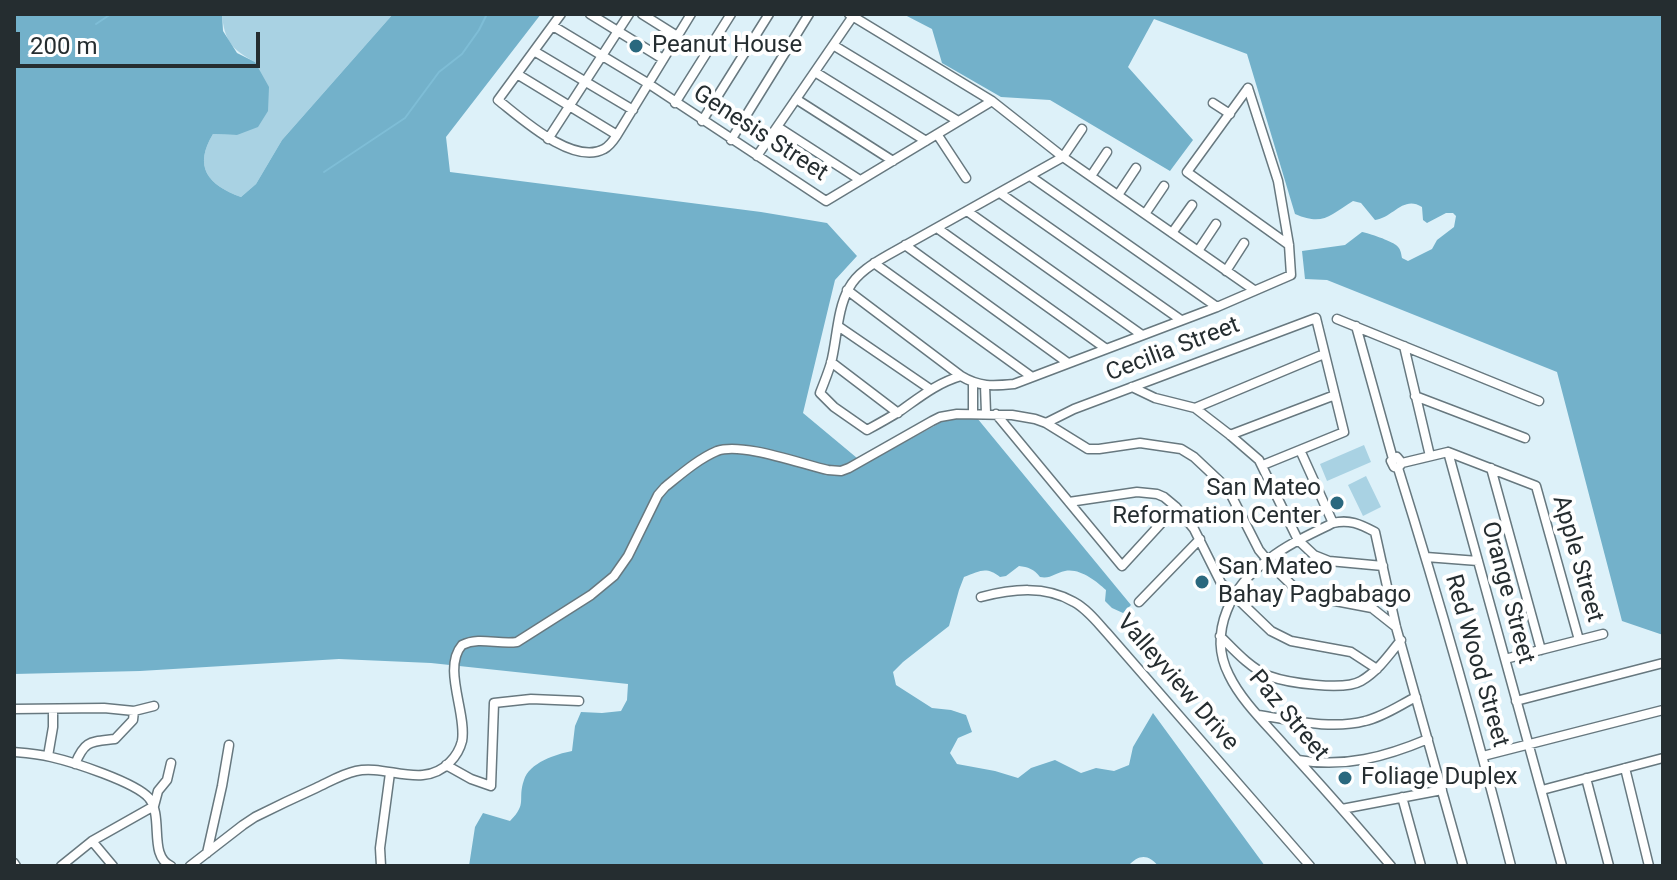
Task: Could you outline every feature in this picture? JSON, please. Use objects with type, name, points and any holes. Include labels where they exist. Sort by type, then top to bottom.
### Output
[{"type":"street","points":[[561,14],[498,100],[548,139],[591,153],[603,150],[617,135],[691,14]]},
{"type":"street","points":[[590,14],[663,59]]},
{"type":"street","points":[[548,139],[629,14]]},
{"type":"street","points":[[642,14],[677,36]]},
{"type":"street","points":[[675,103],[731,14]]},
{"type":"street","points":[[702,121],[769,14]]},
{"type":"street","points":[[731,140],[809,14]]},
{"type":"street","points":[[757,156],[851,15],[992,101],[1063,157],[1254,290]]},
{"type":"street","name":"Genesis Street","points":[[553,26],[649,84],[826,201],[992,101]]},
{"type":"street","points":[[833,45],[958,121]]},
{"type":"street","points":[[534,51],[633,110]]},
{"type":"street","points":[[815,72],[926,141]]},
{"type":"street","points":[[517,74],[617,135]]},
{"type":"street","points":[[847,290],[961,376],[985,385],[1014,384],[1217,307],[1291,275],[1289,245],[1278,181],[1248,88],[1187,172],[1289,245]]},
{"type":"street","points":[[796,99],[893,161]]},
{"type":"street","points":[[1213,103],[1230,114]]},
{"type":"street","points":[[778,127],[860,180]]},
{"type":"street","points":[[961,376],[930,389],[898,413],[867,430],[820,393],[831,362],[847,290],[855,279],[874,263],[1063,157],[1082,129]]},
{"type":"street","points":[[937,134],[966,178]]},
{"type":"street","points":[[1091,176],[1107,152]]},
{"type":"street","points":[[1118,195],[1136,168]]},
{"type":"street","points":[[1030,176],[1217,307]]},
{"type":"street","points":[[1145,214],[1164,186]]},
{"type":"street","points":[[1000,193],[1181,320]]},
{"type":"street","points":[[1172,233],[1192,205]]},
{"type":"street","points":[[967,211],[1142,335]]},
{"type":"street","points":[[1198,251],[1216,224]]},
{"type":"street","points":[[937,228],[1105,348]]},
{"type":"street","points":[[1226,271],[1244,243]]},
{"type":"street","points":[[905,245],[1068,363]]},
{"type":"street","points":[[874,263],[1032,377]]},
{"type":"street","name":"Cecilia Street","points":[[1046,423],[1074,409],[1316,318],[1324,354]]},
{"type":"street","points":[[1337,319],[1539,401]]},
{"type":"street","points":[[838,326],[930,389]]},
{"type":"street","points":[[1356,326],[1393,459],[1400,458],[1400,465],[1448,452]]},
{"type":"street","points":[[1404,346],[1430,456]]},
{"type":"street","points":[[1195,408],[1324,354],[1344,432],[1263,465]]},
{"type":"street","points":[[831,362],[898,413]]},
{"type":"street","points":[[973,383],[973,413]]},
{"type":"street","points":[[985,385],[991,414],[1122,566],[1176,507]]},
{"type":"street","points":[[1132,387],[1149,396],[1195,408],[1263,465],[1298,540],[1318,557],[1329,561],[1383,566]]},
{"type":"street","points":[[1230,435],[1335,395]]},
{"type":"street","points":[[1415,396],[1525,438]]},
{"type":"street","points":[[190,866],[255,817],[332,780],[366,770],[417,776],[446,765],[458,752],[462,733],[455,658],[462,645],[472,641],[517,642],[591,595],[614,576],[628,556],[665,487],[705,458],[731,448],[841,471],[940,417],[973,413],[1024,417],[1046,423],[1088,449],[1140,443],[1171,447],[1187,452],[1228,489],[1254,542],[1298,591],[1364,605],[1381,613],[1396,627]]},
{"type":"street","points":[[1300,450],[1333,523]]},
{"type":"street","name":"Apple Street","points":[[1448,452],[1536,486],[1579,640]]},
{"type":"street","name":"Orange Street","points":[[1448,452],[1562,866]]},
{"type":"street","name":"Red Wood Street","points":[[1400,465],[1511,866]]},
{"type":"street","points":[[1491,468],[1541,650]]},
{"type":"street","points":[[1069,502],[1137,492],[1164,497],[1186,518],[1200,539],[1216,576],[1271,631],[1283,639],[1351,652],[1377,669]]},
{"type":"street","points":[[1401,640],[1377,669],[1363,680],[1343,686],[1327,686],[1270,676],[1250,664],[1220,636],[1224,617],[1234,597],[1267,560],[1333,523],[1355,522],[1375,532],[1396,627],[1401,640],[1463,866]]},
{"type":"street","points":[[1139,602],[1200,539]]},
{"type":"street","points":[[1426,557],[1478,561]]},
{"type":"street","name":"Valleyview Drive","points":[[981,597],[1008,590],[1029,589],[1065,598],[1083,608],[1310,866]]},
{"type":"street","points":[[1505,659],[1603,634]]},
{"type":"street","name":"Paz Street","points":[[1220,636],[1221,656],[1229,677],[1258,715],[1391,866]]},
{"type":"street","points":[[1516,701],[1663,663]]},
{"type":"street","points":[[1258,715],[1324,724],[1356,723],[1373,719],[1416,697]]},
{"type":"street","points":[[446,765],[491,786],[494,703],[531,699],[579,701]]},
{"type":"street","points":[[14,709],[104,708],[134,711],[154,706]]},
{"type":"street","points":[[48,756],[53,709]]},
{"type":"street","points":[[1483,756],[1663,710]]},
{"type":"street","points":[[75,764],[83,747],[93,742],[115,739],[133,720],[134,711]]},
{"type":"street","points":[[1298,760],[1324,763],[1362,761],[1428,739]]},
{"type":"street","points":[[207,854],[229,745]]},
{"type":"street","points":[[14,752],[48,756],[75,764],[140,790],[154,806]]},
{"type":"street","points":[[1542,790],[1663,758]]},
{"type":"street","points":[[171,763],[167,780],[158,791],[154,806],[160,856],[171,866]]},
{"type":"street","points":[[1625,768],[1649,866]]},
{"type":"street","points":[[381,866],[380,848],[390,773]]},
{"type":"street","points":[[1586,778],[1609,866]]},
{"type":"street","points":[[1342,809],[1442,790]]},
{"type":"street","points":[[1402,797],[1421,866]]},
{"type":"street","points":[[61,866],[92,841],[154,806]]},
{"type":"street","points":[[92,841],[113,866]]},
{"type":"shaded area","points":[[14,14],[222,14],[223,31],[237,53],[255,62],[269,87],[268,111],[258,127],[237,135],[213,134],[204,156],[204,165],[212,180],[241,197],[256,184],[282,140],[393,14],[541,14],[446,137],[450,172],[827,223],[857,256],[835,280],[803,413],[857,458],[861,466],[947,419],[977,418],[1131,605],[1123,613],[1112,608],[1105,601],[1106,590],[1076,571],[1040,577],[1031,569],[1019,566],[1000,577],[987,571],[974,573],[964,577],[949,626],[893,672],[896,685],[932,708],[966,715],[972,732],[958,738],[950,753],[957,764],[1018,778],[1031,768],[1055,760],[1081,773],[1096,768],[1114,771],[1129,765],[1133,747],[1153,713],[1265,866],[1158,866],[1143,857],[1128,866],[469,866],[475,827],[483,813],[510,821],[519,810],[524,780],[531,769],[551,757],[572,751],[575,726],[581,712],[621,711],[627,700],[628,684],[431,663],[339,659],[140,671],[14,674]]},
{"type":"shaded area","points":[[222,14],[393,14],[282,140],[256,184],[241,197],[220,187],[204,165],[204,156],[213,134],[237,135],[255,62],[231,43]]},
{"type":"shaded area","points":[[903,14],[1663,14],[1663,635],[1622,621],[1557,372],[1327,280],[1305,279],[1302,251],[1345,245],[1362,232],[1393,243],[1400,250],[1402,258],[1408,261],[1432,249],[1437,240],[1454,227],[1456,216],[1453,213],[1446,213],[1427,223],[1423,220],[1422,207],[1409,204],[1375,220],[1361,203],[1353,201],[1326,218],[1312,219],[1295,214],[1247,54],[1154,19],[1128,67],[1193,140],[1170,171],[1050,100],[1001,97],[942,63],[932,29]]},
{"type":"shaded area","points":[[1364,445],[1371,462],[1327,481],[1320,464]]},
{"type":"shaded area","points":[[1366,476],[1381,507],[1363,516],[1348,485]]},
{"type":"waterway","points":[[96,24],[111,14]]},
{"type":"waterway","points":[[324,172],[405,118],[439,72],[462,54],[487,14]]},
{"type":"place","name":"Peanut House","points":[[636,46]]},
{"type":"place","name":"San Mateo Reformation Center","points":[[1337,503]]},
{"type":"place","name":"San Mateo Bahay Pagbabago","points":[[1202,582]]},
{"type":"place","name":"Foliage Duplex","points":[[1345,778]]}]
